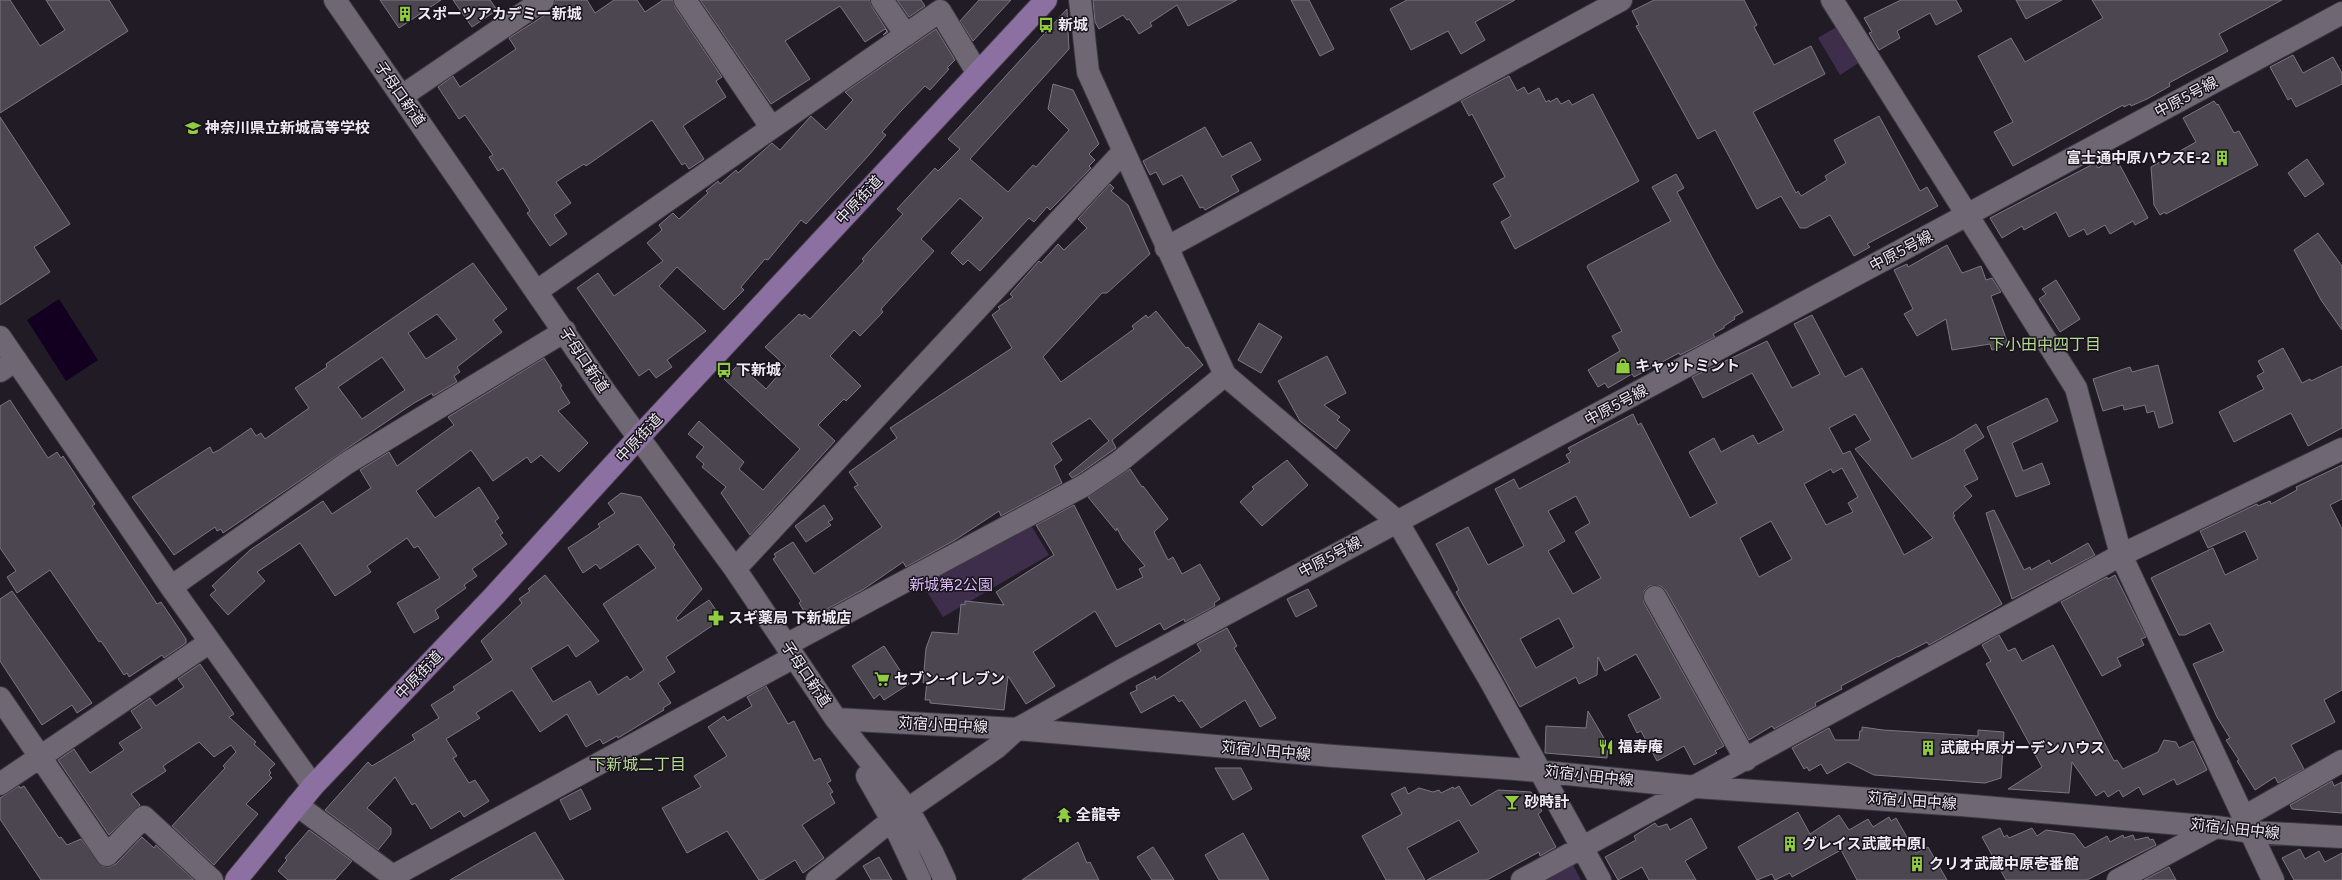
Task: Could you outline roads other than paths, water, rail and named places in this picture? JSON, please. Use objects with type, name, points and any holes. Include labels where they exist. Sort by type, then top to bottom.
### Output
[{"type":"main road","name":"中原街道","points":[[236,880],[313,786],[490,601],[639,437],[977,72],[1046,0]]},
{"type":"street","name":"子母口新道","points":[[335,0],[565,332],[735,569],[900,815],[932,852],[945,880]]},
{"type":"street","points":[[402,96],[543,0]]},
{"type":"street","points":[[685,0],[771,127]]},
{"type":"street","points":[[882,0],[906,35]]},
{"type":"street","points":[[1080,0],[1088,72],[1166,248],[1225,375],[1397,521],[1491,682],[1538,771],[1600,880]]},
{"type":"street","points":[[1166,248],[1621,0]]},
{"type":"street","points":[[1832,0],[2076,388],[2121,555],[2158,637],[2248,824],[2273,880]]},
{"type":"street","points":[[537,291],[940,11],[977,72]]},
{"type":"street","name":"中原5号線","points":[[817,880],[900,815],[996,748],[1017,729],[1397,521],[2342,13]]},
{"type":"street","points":[[735,569],[1123,152]]},
{"type":"street","points":[[171,587],[347,463],[565,332]]},
{"type":"street","points":[[0,337],[8,366],[171,587],[313,786]]},
{"type":"street","points":[[297,805],[396,878],[790,651],[1085,485],[1119,462],[1225,375]]},
{"type":"street","points":[[1522,880],[1746,760],[2121,555],[2342,449]]},
{"type":"street","points":[[1655,597],[1746,760]]},
{"type":"street","points":[[0,784],[210,642]]},
{"type":"street","points":[[0,698],[106,855],[144,817],[212,880]]},
{"type":"street","name":"苅宿小田中線","points":[[836,719],[1017,729],[1333,756],[1538,771],[1696,787],[1750,789],[1954,804],[2216,827],[2248,824],[2342,837]]},
{"type":"street","points":[[2248,824],[2342,761]]},
{"type":"street","name":"子母口新道","points":[[900,815],[920,880]]},
{"type":"street","points":[[2118,880],[2216,827]]},
{"type":"place","name":"スポーツアカデミー新城","points":[[405,14]]},
{"type":"place","name":"新城","points":[[1046,25]]},
{"type":"place","name":"神奈川県立新城高等学校","points":[[193,128]]},
{"type":"place","name":"富士通中原ハウスE-2","points":[[2222,158]]},
{"type":"place","name":"キャットミント","points":[[1623,366]]},
{"type":"place","name":"下新城","points":[[724,370]]},
{"type":"place","name":"スギ薬局 下新城店","points":[[716,618]]},
{"type":"place","name":"セブン-イレブン","points":[[882,679]]},
{"type":"place","name":"福寿庵","points":[[1606,747]]},
{"type":"place","name":"武蔵中原ガーデンハウス","points":[[1928,748]]},
{"type":"place","name":"砂時計","points":[[1512,802]]},
{"type":"place","name":"全龍寺","points":[[1064,815]]},
{"type":"place","name":"グレイス武蔵中原I","points":[[1790,844]]},
{"type":"place","name":"クリオ武蔵中原壱番館","points":[[1917,864]]},
{"type":"district","name":"下小田中四丁目","points":[[2045,344]]},
{"type":"district","name":"下新城二丁目","points":[[638,764]]},
{"type":"park label","name":"新城第2公園","points":[[951,585]]}]
